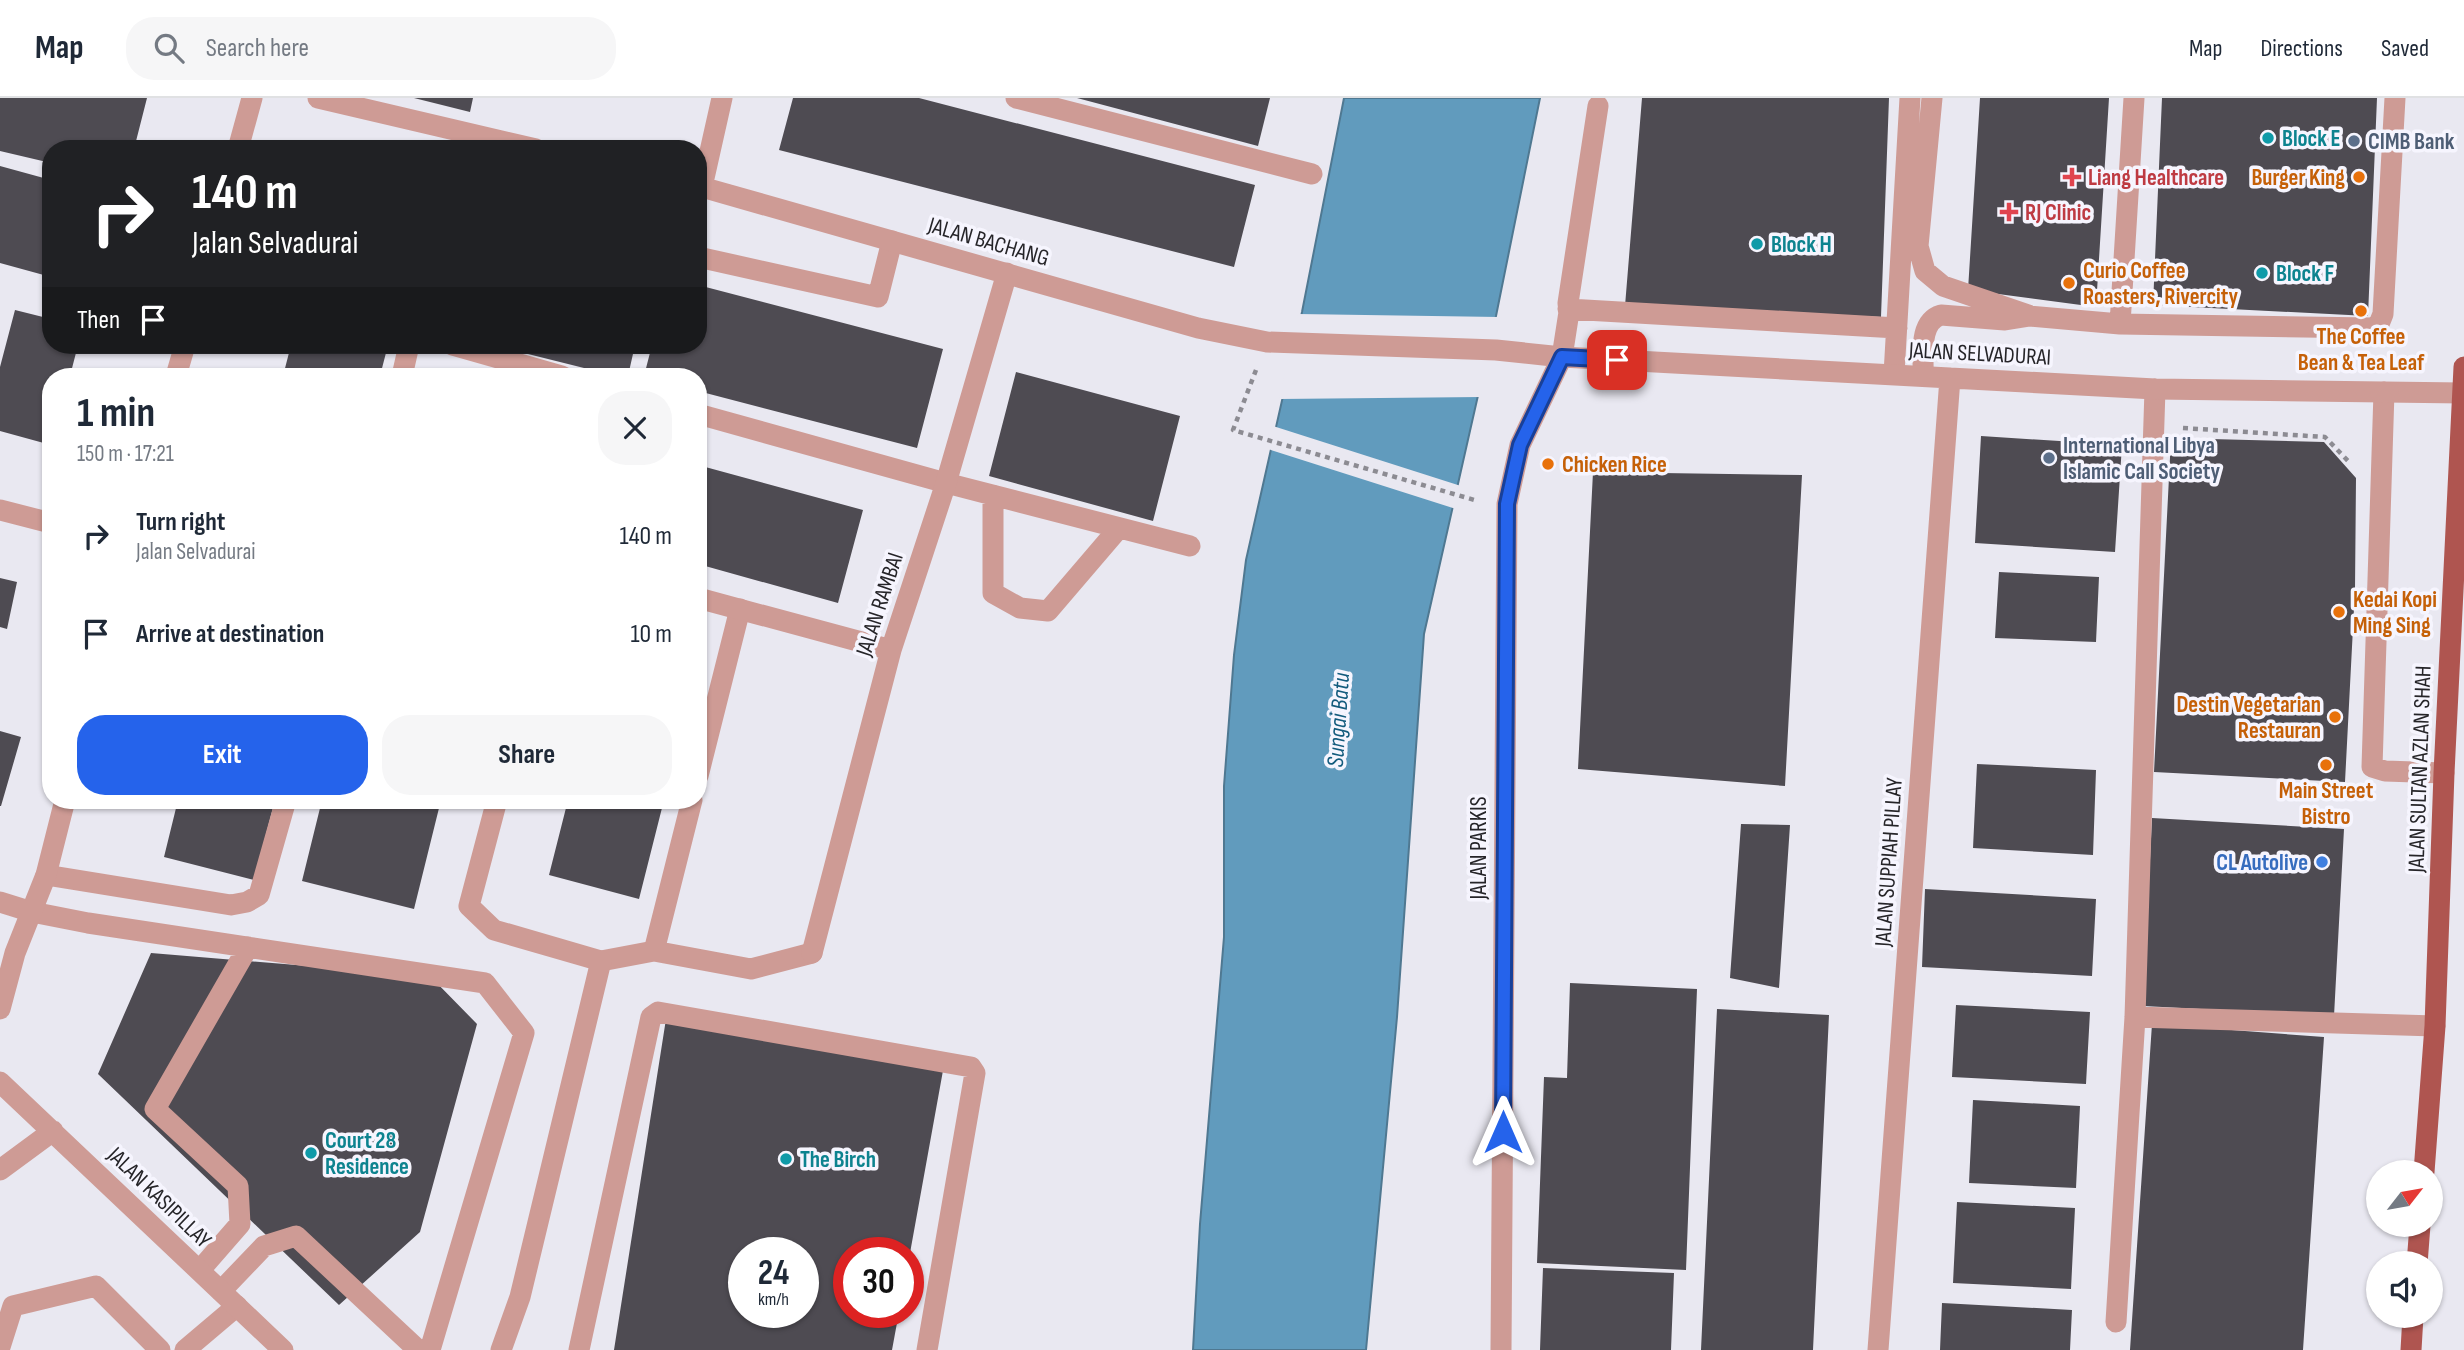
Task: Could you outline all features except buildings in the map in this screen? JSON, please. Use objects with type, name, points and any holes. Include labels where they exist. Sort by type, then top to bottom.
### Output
[{"type":"main road","name":"JALAN SULTAN AZLAN SHAH","points":[[2425,1160],[2435,1026],[2444,773],[2464,367]]},
{"type":"main road","points":[[2411,1350],[2412,1328]]},
{"type":"street","points":[[240,140],[252,98]]},
{"type":"street","points":[[318,98],[498,140]]},
{"type":"street","points":[[707,160],[723,98]]},
{"type":"street","points":[[1016,98],[1312,174]]},
{"type":"street","points":[[1894,374],[1910,98]]},
{"type":"street","points":[[1932,98],[1918,246],[1925,271],[1942,286],[2030,316],[2120,324],[2372,328],[2379,324],[2384,314],[2395,98]]},
{"type":"street","points":[[2120,324],[2134,98]]},
{"type":"street","name":"JALAN PARKIS","points":[[1501,1350],[1507,504],[1520,445],[1562,357],[1567,303],[1598,106]]},
{"type":"street","name":"JALAN BACHANG","points":[[707,189],[1198,328],[1267,342],[1496,350]]},
{"type":"street","points":[[707,259],[878,297],[892,241]]},
{"type":"street","name":"JALAN RAMBAI","points":[[654,951],[751,969],[812,953],[891,650],[946,483],[1007,273]]},
{"type":"street","points":[[1568,309],[1897,328]]},
{"type":"street","points":[[1923,376],[1926,328],[1932,317],[1941,315],[2005,320],[2030,316]]},
{"type":"street","name":"JALAN SELVADURAI","points":[[1496,350],[1562,357],[2155,389],[2463,393]]},
{"type":"street","points":[[484,354],[534,368]]},
{"type":"street","name":"JALAN SUPPIAH PILLAY","points":[[1878,1350],[1950,378]]},
{"type":"street","points":[[2116,1322],[2135,1017],[2155,389]]},
{"type":"street","points":[[2384,392],[2372,767],[2385,771],[2444,773]]},
{"type":"street","points":[[707,417],[946,483],[1190,546]]},
{"type":"street","points":[[993,495],[993,593],[1020,608],[1048,611],[1119,527]]},
{"type":"street","points":[[0,510],[42,521]]},
{"type":"street","points":[[707,600],[891,650]]},
{"type":"street","points":[[707,740],[740,609]]},
{"type":"street","points":[[0,1009],[15,953],[46,875],[63,809]]},
{"type":"street","points":[[46,875],[231,905],[247,902],[259,895],[283,809]]},
{"type":"street","points":[[495,809],[469,906],[494,930],[601,961],[654,951],[690,809]]},
{"type":"street","points":[[0,902],[32,912],[89,923],[485,983],[524,1033],[430,1350]]},
{"type":"street","points":[[200,1270],[240,1224],[238,1186],[155,1109],[248,947]]},
{"type":"street","points":[[500,1350],[520,1297],[601,961]]},
{"type":"street","points":[[579,1350],[651,1017],[658,1012],[971,1067],[975,1073],[928,1350]]},
{"type":"street","points":[[2135,1017],[2435,1026]]},
{"type":"street","name":"JALAN KASIPILLAY","points":[[0,1082],[283,1350]]},
{"type":"street","points":[[0,1170],[53,1131]]},
{"type":"street","points":[[185,1350],[229,1298],[264,1246],[296,1236],[418,1350]]},
{"type":"street","points":[[0,1347],[13,1306],[96,1286],[160,1350]]},
{"type":"path","points":[[1267,342],[1233,430],[1476,501]]},
{"type":"path","points":[[2154,426],[2325,437],[2356,470]]},
{"type":"water","name":"Sungai Batu","points":[[1344,98],[1540,98],[1496,316],[1424,634],[1397,1017],[1366,1350],[1193,1350],[1200,1224],[1224,937],[1224,786],[1234,655],[1246,560],[1302,312]]},
{"type":"pier","points":[[1298,314],[1499,317],[1481,397],[1279,399]]},
{"type":"pier","points":[[1273,426],[1461,486],[1456,509],[1268,449]]},
{"type":"place","name":"Block E","points":[[2268,138]]},
{"type":"place","name":"CIMB Bank","points":[[2354,141]]},
{"type":"place","name":"Liang Healthcare","points":[[2072,177]]},
{"type":"place","name":"Burger King","points":[[2359,177]]},
{"type":"place","name":"RJ Clinic","points":[[2009,212]]},
{"type":"place","name":"Block H","points":[[1757,244]]},
{"type":"place","name":"Block F","points":[[2262,273]]},
{"type":"place","name":"Curio Coffee Roasters, Rivercity","points":[[2069,283]]},
{"type":"place","name":"The Coffee Bean & Tea Leaf","points":[[2361,311]]},
{"type":"place","name":"International Libya Islamic Call Society","points":[[2049,458]]},
{"type":"place","name":"Chicken Rice","points":[[1548,464]]},
{"type":"place","name":"Kedai Kopi Ming Sing","points":[[2339,612]]},
{"type":"place","name":"Destin Vegetarian Restauran","points":[[2335,717]]},
{"type":"place","name":"Main Street Bistro","points":[[2326,765]]},
{"type":"place","name":"CL Autolive","points":[[2322,862]]},
{"type":"place","name":"Court 28 Residence","points":[[311,1153]]},
{"type":"place","name":"The Birch","points":[[786,1159]]},
{"type":"route","points":[[1503,1132],[1507,504],[1520,445],[1562,357],[1617,360]]}]
